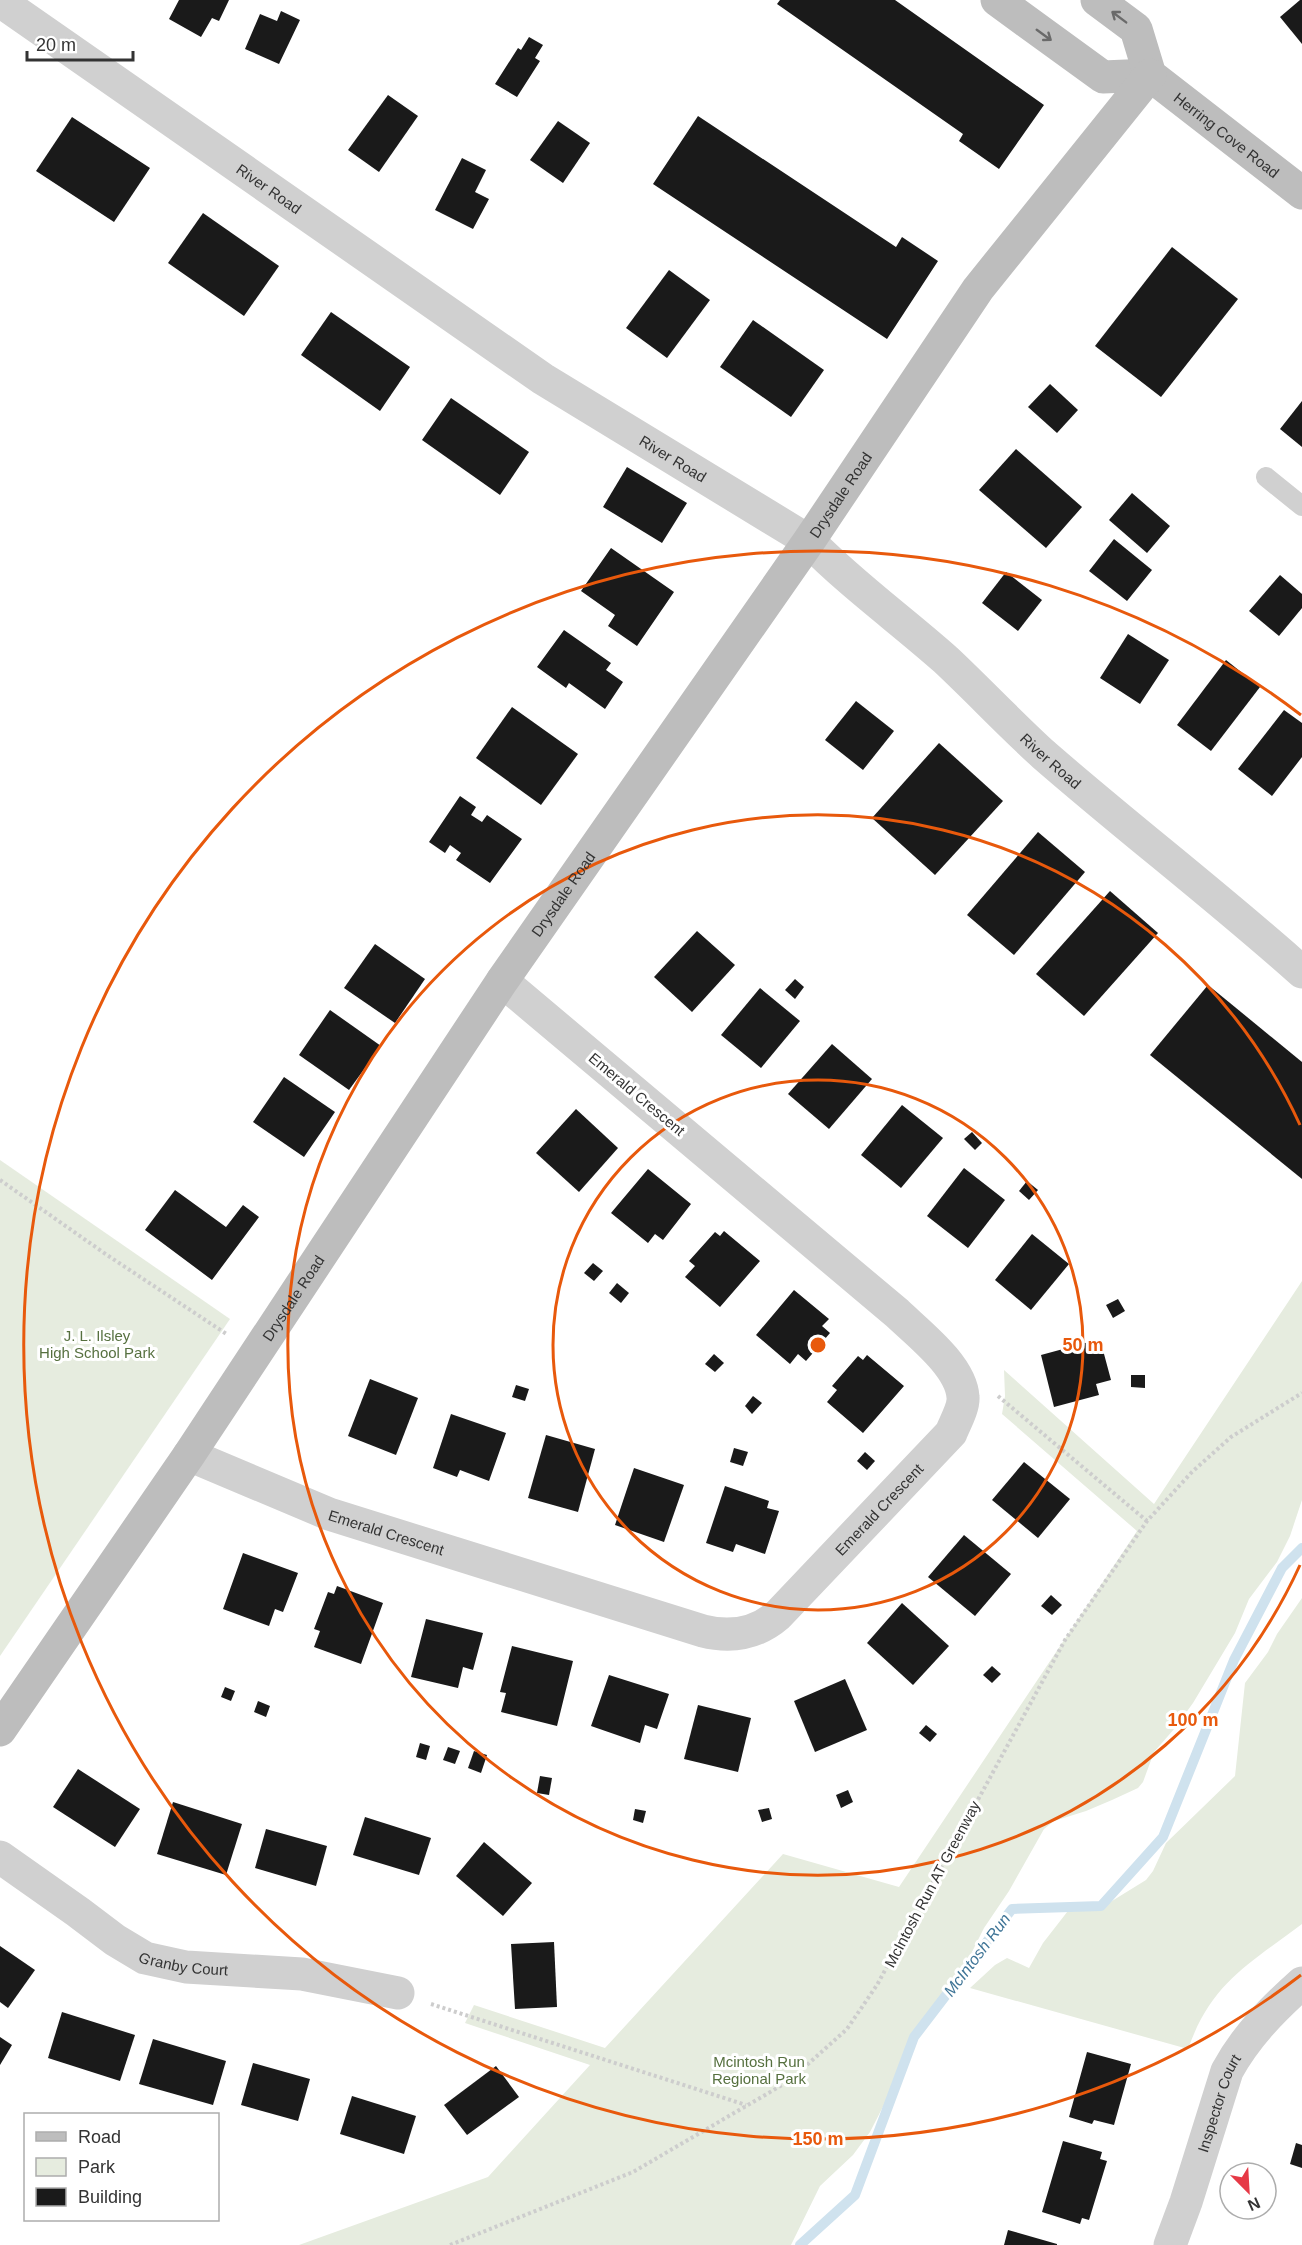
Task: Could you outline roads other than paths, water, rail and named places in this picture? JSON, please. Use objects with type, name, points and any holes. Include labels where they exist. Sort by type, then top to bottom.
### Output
[{"type":"street","points":[[996,0],[1103,77],[1150,75],[1136,30],[1097,0]]},
{"type":"street","name":"River Road","points":[[0,1],[543,379],[809,541],[832,564],[945,660],[1043,753],[1148,844],[1259,933],[1302,972]]},
{"type":"street","name":"Herring Cove Road","points":[[1150,75],[1302,193]]},
{"type":"street","name":"Drysdale Road","points":[[0,1730],[189,1455],[502,981],[809,541],[978,289],[1150,75]]},
{"type":"street","name":"Emerald Crescent","points":[[189,1455],[329,1514],[703,1631],[730,1635],[756,1629],[781,1612],[951,1433],[964,1399],[958,1377],[897,1313],[502,981]]},
{"type":"street","name":"Granby Court","points":[[0,1857],[115,1940],[145,1958],[186,1967],[302,1974],[398,1994]]},
{"type":"street","name":"Inspector Court","points":[[1170,2245],[1186,2202],[1227,2071],[1236,2054],[1262,2022],[1302,1983]]},
{"type":"lane","points":[[1266,477],[1302,506]]},
{"type":"waterway","name":"McIntosh Run","points":[[800,2245],[855,2195],[914,2037],[1012,1909],[1101,1906],[1163,1837],[1234,1660],[1282,1568],[1302,1548]]},
{"type":"park label","name":"J. L. Ilsley High School Park","points":[[97,1344]]},
{"type":"park label","name":"Mcintosh Run Regional Park","points":[[759,2070]]}]
